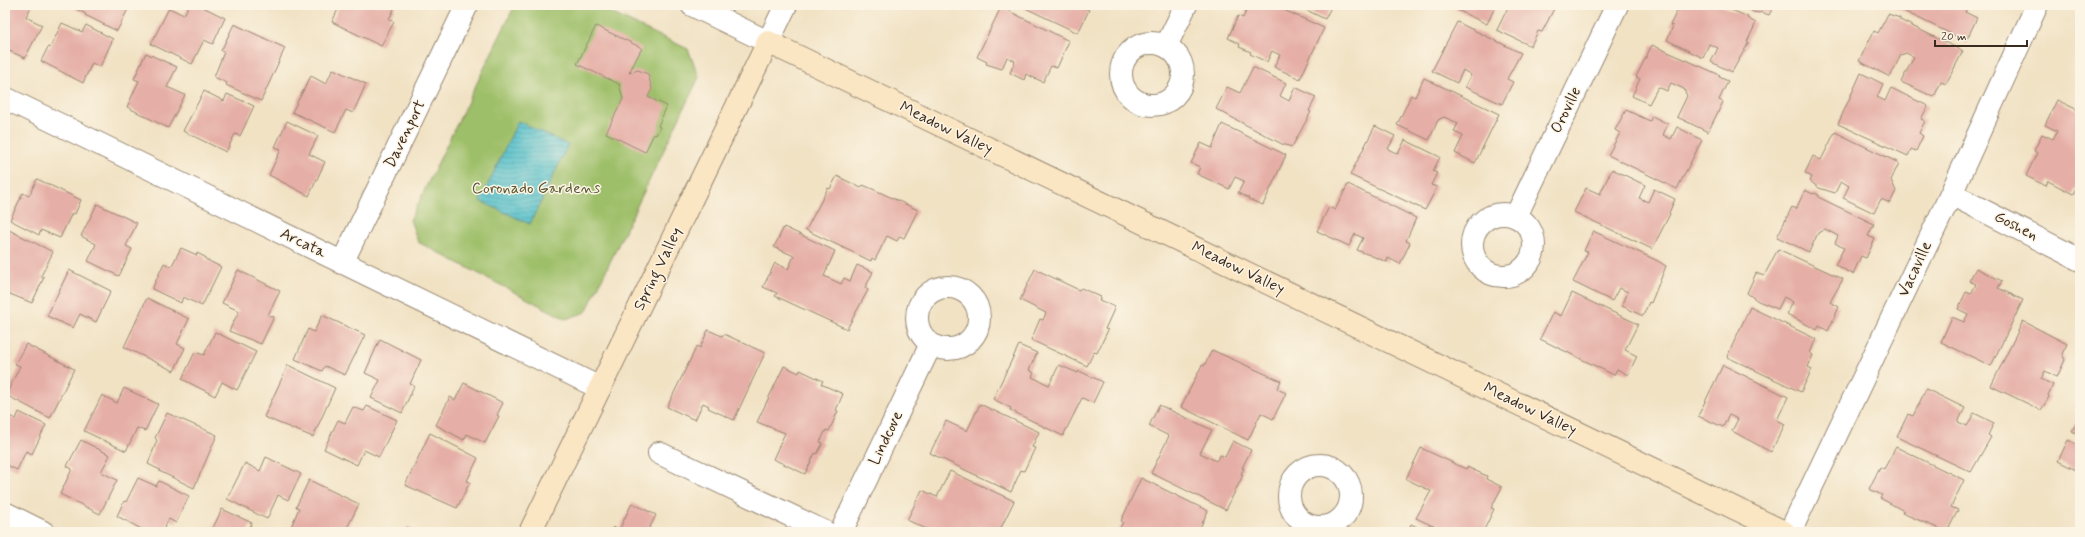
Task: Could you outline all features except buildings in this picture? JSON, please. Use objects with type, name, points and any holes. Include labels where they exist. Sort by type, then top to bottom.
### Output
[{"type":"street","name":"Davenport","points":[[342,263],[467,5]]},
{"type":"street","name":"Meadow Valley","points":[[692,5],[1784,532]]},
{"type":"street","name":"Spring Valley","points":[[530,532],[786,5]]},
{"type":"street","points":[[1166,46],[1186,5]]},
{"type":"street","name":"Oroville","points":[[1516,216],[1617,5]]},
{"type":"street","name":"Vacaville","points":[[1790,532],[1951,194],[2037,5]]},
{"type":"street","name":"Arcata","points":[[5,98],[600,388]]},
{"type":"street","name":"Goshen","points":[[1951,194],[2080,260]]},
{"type":"street","name":"Lindcove","points":[[841,532],[930,344]]},
{"type":"street","points":[[659,453],[825,532]]},
{"type":"street","points":[[5,513],[44,532]]},
{"type":"green space","name":"Coronado Gardens","points":[[515,5],[594,5],[688,49],[699,77],[586,312],[566,319],[418,242],[410,220]]},
{"type":"water","points":[[518,121],[568,145],[530,224],[480,201]]}]
